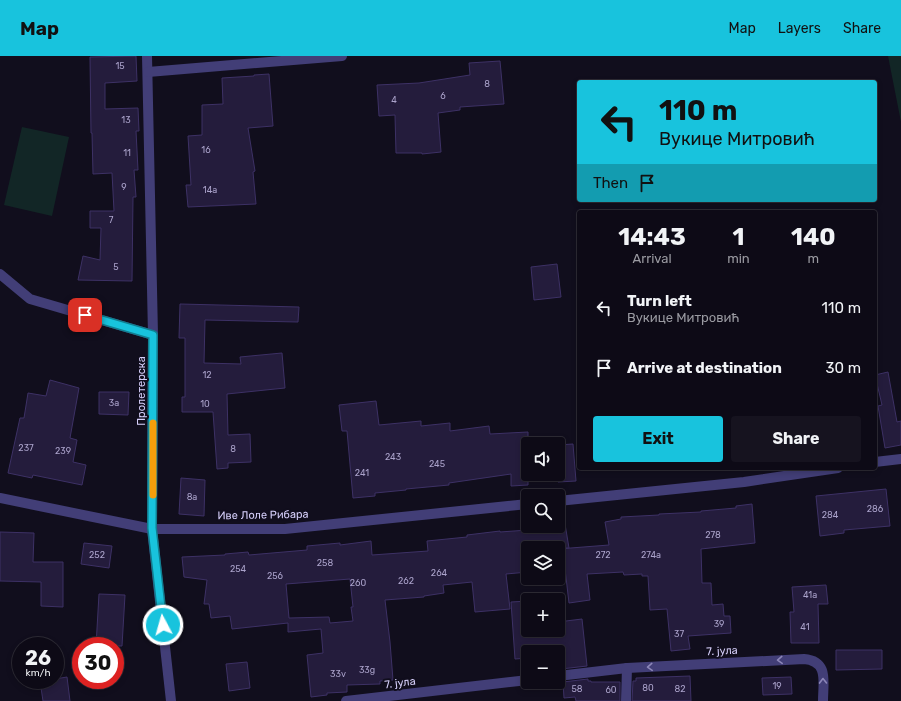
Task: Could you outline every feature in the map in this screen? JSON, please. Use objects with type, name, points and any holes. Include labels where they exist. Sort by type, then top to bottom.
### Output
[{"type":"street","name":"Пролетерска","points":[[147,56],[153,335],[152,528],[171,701]]},
{"type":"street","points":[[148,72],[342,56]]},
{"type":"street","points":[[0,274],[30,299],[153,335]]},
{"type":"street","points":[[877,462],[901,459]]},
{"type":"street","points":[[565,500],[744,482],[825,470]]},
{"type":"street","name":"Иве Лоле Рибара","points":[[0,498],[152,528],[285,529],[521,505]]},
{"type":"street","name":"7. јула","points":[[565,675],[627,668],[804,659],[818,663],[822,670],[823,701]]},
{"type":"street","points":[[626,701],[627,668]]},
{"type":"street","name":"7. јула","points":[[346,701],[521,681]]},
{"type":"green space","points":[[888,56],[901,56],[901,122]]},
{"type":"green space","points":[[22,127],[69,137],[52,216],[4,205]]},
{"type":"building","points":[[136,56],[137,81],[105,83],[105,109],[138,108],[139,131],[136,131],[138,170],[134,170],[136,197],[133,197],[132,281],[78,280],[83,256],[100,260],[101,228],[90,228],[90,211],[114,211],[112,173],[93,174],[90,57]]},
{"type":"building","points":[[500,61],[504,104],[460,107],[460,110],[438,113],[441,152],[422,154],[396,153],[395,115],[379,116],[377,85],[419,83],[470,75],[469,63]]},
{"type":"building","points":[[269,74],[273,126],[248,128],[255,171],[253,172],[256,204],[188,207],[186,185],[191,185],[188,136],[202,135],[202,105],[223,104],[222,78]]},
{"type":"building","points":[[557,264],[561,297],[534,300],[531,267]]},
{"type":"building","points":[[180,304],[299,307],[298,322],[205,320],[204,363],[241,364],[240,357],[282,353],[285,388],[227,394],[228,435],[250,434],[251,462],[228,463],[228,468],[217,469],[213,412],[182,412],[182,397],[185,397],[185,338],[179,338]]},
{"type":"building","points":[[888,372],[897,422],[901,421],[901,445],[885,448],[878,406],[882,405],[877,384],[877,375]]},
{"type":"building","points":[[50,380],[79,388],[70,438],[77,440],[73,462],[86,465],[82,485],[33,475],[32,478],[8,473],[20,418],[24,418],[28,393],[46,396]]},
{"type":"building","points":[[99,392],[129,392],[128,415],[99,414]]},
{"type":"building","points":[[376,401],[379,425],[421,421],[421,426],[450,423],[450,431],[489,426],[490,434],[528,432],[528,437],[521,437],[521,481],[528,481],[528,485],[511,486],[511,474],[449,483],[449,485],[375,493],[375,496],[353,498],[347,431],[342,431],[339,405]]},
{"type":"building","points":[[573,444],[576,481],[558,482],[565,481],[565,445]]},
{"type":"building","points":[[181,478],[205,480],[204,516],[179,514]]},
{"type":"building","points":[[886,489],[890,526],[844,530],[844,533],[820,536],[816,496]]},
{"type":"building","points":[[752,504],[755,543],[701,549],[702,583],[711,583],[712,605],[723,604],[724,616],[730,616],[731,633],[688,636],[690,649],[671,651],[667,609],[650,610],[648,576],[642,576],[642,574],[624,575],[623,572],[587,574],[590,600],[569,603],[565,569],[565,548],[609,545],[605,522],[621,519],[621,517],[701,512],[736,508],[736,506]]},
{"type":"building","points":[[565,524],[569,548],[565,548],[565,541],[521,541],[521,573],[506,574],[510,609],[475,612],[472,582],[443,585],[444,593],[424,597],[385,600],[393,680],[380,681],[380,684],[347,685],[347,692],[327,693],[327,695],[311,697],[307,655],[323,653],[321,629],[288,632],[288,623],[232,629],[230,616],[211,618],[209,604],[204,604],[207,580],[184,577],[182,557],[225,555],[248,552],[249,555],[307,550],[307,546],[340,543],[340,545],[371,541],[372,555],[428,551],[427,541],[521,530],[521,533],[565,533]],"holes":[[[350,579],[353,607],[351,607],[353,621],[330,623],[329,617],[289,618],[286,584]]]},
{"type":"building","points":[[0,532],[34,533],[33,562],[63,562],[63,607],[41,606],[41,582],[0,581]]},
{"type":"building","points":[[84,543],[112,546],[109,568],[81,564]]},
{"type":"building","points":[[826,585],[828,604],[818,604],[819,643],[791,643],[790,612],[794,612],[792,587]]},
{"type":"building","points":[[99,594],[125,595],[123,637],[97,637]]},
{"type":"building","points":[[521,601],[521,637],[565,637],[565,621],[582,619],[587,666],[565,669],[565,645],[521,645],[521,659],[515,659],[511,602]]},
{"type":"building","points":[[836,650],[882,650],[882,669],[836,670]]},
{"type":"building","points":[[247,662],[250,688],[229,691],[226,664]]},
{"type":"building","points":[[690,676],[691,701],[632,701],[633,681],[636,681],[636,678]]},
{"type":"building","points":[[67,677],[70,701],[43,701],[41,689],[64,689],[64,678]]},
{"type":"building","points":[[791,677],[792,694],[763,695],[762,678]]},
{"type":"building","points":[[588,679],[588,681],[591,682],[620,682],[620,701],[576,701],[575,697],[564,698],[565,682]]},
{"type":"slow traffic","points":[[153,423],[153,495]]},
{"type":"route","points":[[85,315],[153,335],[152,528],[163,625]]}]
